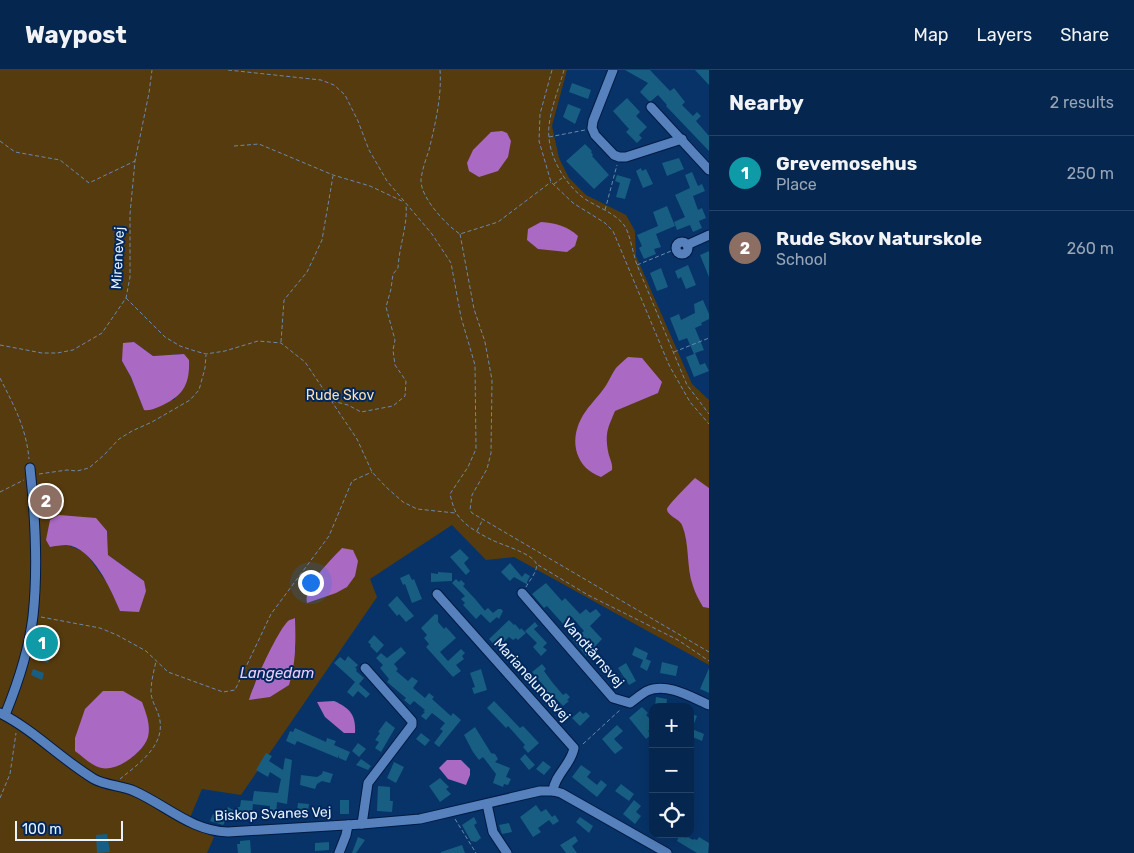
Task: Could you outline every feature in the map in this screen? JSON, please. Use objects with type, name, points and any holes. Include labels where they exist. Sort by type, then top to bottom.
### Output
[{"type":"street","points":[[613,70],[592,128],[595,135],[614,155],[626,157],[682,139]]},
{"type":"street","points":[[651,107],[709,170]]},
{"type":"street","points":[[676,250],[677,244],[680,242],[688,245],[709,235]]},
{"type":"street","points":[[3,714],[19,681],[29,642],[33,616],[35,551],[31,473]]},
{"type":"street","name":"Vandtårnsvej","points":[[522,593],[614,698],[630,703],[648,691],[657,688],[669,689],[709,705]]},
{"type":"street","name":"Marianelundsvej","points":[[437,594],[574,748]]},
{"type":"street","points":[[362,824],[368,783],[412,725],[412,721],[365,668]]},
{"type":"street","name":"Biskop Svanes Vej","points":[[3,714],[17,722],[96,780],[134,791],[193,825],[214,831],[348,825],[420,819],[540,792],[553,791]]},
{"type":"street","points":[[574,748],[572,757],[554,781],[553,791],[562,793],[667,853]]},
{"type":"street","points":[[487,804],[493,832],[508,853]]},
{"type":"street","points":[[339,853],[348,825]]},
{"type":"path","name":"Mirenevej","points":[[0,345],[42,353],[73,350],[102,334],[126,298],[130,277],[130,214],[135,161],[152,70]]},
{"type":"path","points":[[228,70],[321,80],[334,85],[345,95],[358,121],[369,150],[387,181],[432,234],[451,264],[461,317],[475,365],[476,449],[468,467],[450,494],[456,513],[461,520],[490,539],[533,560],[588,595],[678,640],[709,661]]},
{"type":"path","points":[[440,70],[441,84],[434,126],[421,180],[425,197],[450,228],[460,234],[498,222],[551,182]]},
{"type":"path","points":[[552,70],[540,114],[539,141],[551,182],[573,203],[613,230],[669,365],[690,402],[709,424]]},
{"type":"path","points":[[564,70],[552,108],[549,126],[549,138],[556,164],[563,177],[586,200],[623,223],[636,265],[687,385],[709,414]]},
{"type":"path","points":[[549,138],[592,128]]},
{"type":"path","points":[[0,141],[15,152],[60,160],[89,183],[135,161]]},
{"type":"path","points":[[234,146],[259,144],[333,175],[370,186],[406,203]]},
{"type":"path","points":[[605,211],[619,157]]},
{"type":"path","points":[[281,343],[284,300],[308,272],[322,240],[333,175]]},
{"type":"path","points":[[554,184],[563,177]]},
{"type":"path","points":[[332,401],[348,404],[361,412],[393,406],[405,396],[406,381],[395,365],[393,350],[395,340],[386,307],[391,289],[392,274],[398,268],[399,253],[407,215],[406,203]]},
{"type":"path","points":[[460,234],[474,310],[485,342],[492,380],[492,453],[487,469],[472,495],[470,510],[472,514],[709,652]]},
{"type":"path","points":[[636,265],[676,250]]},
{"type":"path","points":[[126,298],[165,337],[180,346],[206,354],[225,351],[258,341],[281,343],[305,362],[357,439],[372,472],[403,502],[417,509],[456,513]]},
{"type":"path","points":[[673,352],[709,338]]},
{"type":"path","points":[[0,492],[31,473],[77,471],[88,468],[119,439],[132,430],[152,422],[190,400],[199,390],[205,368],[206,354]]},
{"type":"path","points":[[0,378],[20,418],[27,439],[31,473]]},
{"type":"path","points":[[33,616],[100,628],[146,650],[168,672],[223,692],[235,690],[271,614],[329,536],[352,480],[372,472]]},
{"type":"path","points":[[477,531],[482,520]]},
{"type":"path","points":[[522,593],[537,564]]},
{"type":"path","points":[[113,784],[147,756],[154,747],[159,734],[160,722],[151,693],[156,660]]},
{"type":"path","points":[[574,748],[582,744],[620,710]]},
{"type":"path","points":[[0,797],[10,774],[17,722]]},
{"type":"path","points":[[450,812],[476,853]]},
{"type":"green space","name":"Rude Skov","points":[[0,70],[567,70],[552,126],[559,158],[569,178],[586,195],[626,215],[635,231],[636,256],[692,384],[709,400],[709,665],[514,557],[486,560],[452,525],[370,579],[377,597],[241,795],[202,789],[187,825],[214,837],[207,853],[0,853]],"holes":[[[134,342],[153,356],[184,354],[175,399],[144,410],[131,377],[122,361]],[[107,531],[108,555],[144,581],[120,611],[110,587],[85,552],[67,545]],[[295,618],[296,649],[252,689]]]},
{"type":"water","points":[[502,131],[507,133],[511,141],[508,157],[498,171],[479,177],[469,171],[467,163],[473,150],[491,132]]},
{"type":"water","points":[[541,222],[552,223],[570,230],[578,236],[575,246],[567,252],[538,249],[527,240],[528,229]]},
{"type":"water","points":[[134,342],[153,356],[184,354],[189,360],[187,382],[181,392],[170,401],[151,410],[144,410],[131,377],[122,361],[123,343]]},
{"type":"water","points":[[628,357],[642,358],[662,382],[658,393],[615,411],[607,434],[607,445],[612,470],[601,477],[592,473],[586,467],[577,453],[575,445],[577,428],[583,415],[604,388],[616,368]]},
{"type":"water","points":[[695,478],[709,488],[709,608],[703,607],[694,589],[689,571],[686,540],[682,525],[669,514],[667,509]]},
{"type":"water","points":[[59,515],[96,518],[107,531],[108,555],[144,581],[146,591],[139,612],[120,611],[100,571],[85,553],[66,545],[50,547],[46,540],[50,520]]},
{"type":"water","points":[[342,548],[353,550],[358,561],[355,576],[347,587],[307,603],[307,596],[313,581]]},
{"type":"water","name":"Langedam","points":[[295,618],[295,652],[289,685],[270,697],[249,700],[260,671],[283,627],[288,621]]},
{"type":"water","points":[[103,691],[123,691],[142,702],[148,719],[148,737],[145,743],[128,761],[112,768],[98,767],[75,751],[75,738],[85,709]]},
{"type":"water","points":[[334,701],[344,706],[351,713],[355,733],[344,733],[325,717],[317,702]]},
{"type":"water","points":[[447,760],[461,760],[470,769],[466,785],[448,779],[439,768]]},
{"type":"building","points":[[625,70],[650,70],[670,91],[674,88],[685,102],[682,105],[693,116],[697,112],[701,116],[696,121],[709,136],[709,151],[658,95],[649,101],[640,92],[648,83]]},
{"type":"building","points":[[695,70],[709,70],[709,85]]},
{"type":"building","points":[[572,83],[591,90],[588,99],[569,92]]},
{"type":"building","points":[[627,98],[640,112],[636,116],[647,127],[639,135],[642,138],[637,143],[626,132],[629,129],[613,111]]},
{"type":"building","points":[[568,104],[581,109],[575,124],[563,117]]},
{"type":"building","points":[[585,144],[592,151],[592,156],[609,175],[594,189],[566,161]]},
{"type":"building","points":[[679,158],[684,169],[667,176],[662,163]]},
{"type":"building","points":[[641,168],[642,171],[646,169],[653,184],[643,188],[636,171]]},
{"type":"building","points":[[692,172],[698,186],[702,184],[705,191],[693,196],[698,210],[702,208],[706,218],[699,221],[702,228],[693,232],[690,225],[677,230],[674,222],[685,217],[675,195],[690,188],[685,175]]},
{"type":"building","points":[[617,175],[631,179],[625,199],[616,197],[620,183],[615,181]]},
{"type":"building","points":[[667,206],[675,226],[656,234],[661,247],[654,249],[656,254],[644,259],[639,248],[642,246],[637,235],[658,226],[653,212]]},
{"type":"building","points":[[709,251],[709,277],[700,255]]},
{"type":"building","points":[[688,265],[696,285],[686,289],[681,277],[678,279],[675,271]]},
{"type":"building","points":[[661,268],[668,287],[657,291],[650,273]]},
{"type":"building","points":[[703,300],[709,314],[709,319],[695,328],[704,350],[695,353],[700,365],[705,363],[709,371],[694,377],[686,357],[694,354],[687,338],[679,341],[670,318],[679,314],[681,320],[695,313],[694,304]]},
{"type":"building","points":[[39,496],[50,496],[50,500],[62,499],[62,505],[40,506]]},
{"type":"building","points":[[460,549],[469,558],[464,563],[470,571],[466,575],[450,557]]},
{"type":"building","points":[[510,563],[522,577],[525,573],[530,576],[527,582],[528,585],[514,577],[510,581],[501,572]]},
{"type":"building","points":[[438,572],[452,573],[452,581],[431,582],[431,573],[438,574]]},
{"type":"building","points":[[409,574],[412,580],[414,579],[422,599],[412,603],[405,584],[403,585],[400,578]]},
{"type":"building","points":[[456,579],[459,582],[461,580],[465,584],[463,586],[485,611],[488,608],[493,613],[501,609],[503,611],[499,619],[497,617],[490,623],[481,614],[476,619],[463,605],[465,603],[461,599],[465,596],[452,583]]},
{"type":"building","points":[[546,583],[562,601],[565,598],[580,614],[586,609],[590,613],[596,609],[601,615],[590,626],[602,639],[586,656],[573,640],[584,631],[572,617],[564,625],[547,606],[544,608],[532,594]]},
{"type":"building","points":[[397,596],[414,616],[406,622],[399,614],[397,616],[388,605]]},
{"type":"building","points":[[435,614],[438,615],[438,622],[444,629],[446,627],[456,638],[440,652],[448,661],[461,649],[465,653],[462,656],[464,659],[456,665],[461,671],[453,677],[426,647],[429,644],[424,638],[427,635],[421,628]]},
{"type":"building","points":[[509,620],[526,633],[518,640],[516,638],[513,640],[509,637],[497,648],[489,639]]},
{"type":"building","points":[[535,622],[538,626],[534,629],[547,643],[543,647],[547,650],[541,656],[533,647],[537,643],[525,631]]},
{"type":"building","points":[[374,635],[384,645],[377,653],[368,642]]},
{"type":"building","points":[[39,637],[48,640],[43,655],[50,658],[48,663],[33,658]]},
{"type":"building","points":[[401,647],[406,653],[394,664],[398,669],[396,671],[408,681],[412,677],[418,681],[413,688],[425,698],[429,693],[434,697],[432,699],[451,716],[453,713],[461,720],[439,747],[434,743],[443,731],[440,729],[445,723],[432,713],[426,720],[421,716],[425,710],[414,701],[410,705],[404,700],[406,698],[387,682],[389,679],[380,668],[383,665],[376,658],[381,653],[387,658]]},
{"type":"building","points":[[635,647],[648,653],[646,659],[651,661],[647,671],[640,667],[643,660],[632,655]]},
{"type":"building","points":[[348,656],[358,665],[355,668],[357,669],[356,671],[364,678],[359,684],[370,694],[366,698],[358,691],[353,697],[347,692],[355,682],[334,663],[340,657],[345,661]]},
{"type":"building","points":[[662,662],[678,666],[676,676],[660,673]]},
{"type":"building","points":[[626,663],[636,681],[629,685],[618,668]]},
{"type":"building","points":[[542,664],[546,669],[544,671],[563,695],[566,693],[570,697],[567,700],[569,701],[563,706],[551,693],[544,700],[538,693],[544,686],[532,672]]},
{"type":"building","points":[[709,668],[709,693],[700,689]]},
{"type":"building","points":[[33,669],[44,673],[42,680],[31,675]]},
{"type":"building","points":[[481,669],[487,690],[474,694],[472,688],[475,687],[470,673]]},
{"type":"building","points":[[656,697],[667,699],[666,703],[655,703]]},
{"type":"building","points":[[494,701],[520,728],[523,726],[539,743],[528,753],[523,747],[525,745],[508,726],[506,728],[487,708]]},
{"type":"building","points":[[642,707],[648,713],[646,715],[649,718],[649,737],[646,739],[629,718]]},
{"type":"building","points":[[580,711],[583,714],[586,712],[590,716],[580,726],[572,718]]},
{"type":"building","points":[[386,721],[395,728],[381,752],[375,748],[379,742],[375,740]]},
{"type":"building","points":[[617,725],[623,731],[614,739],[623,748],[615,754],[602,739]]},
{"type":"building","points":[[475,727],[491,753],[495,754],[498,759],[495,762],[510,768],[506,777],[511,779],[508,785],[504,784],[503,787],[493,783],[496,774],[483,757],[479,760],[473,752],[464,735]]},
{"type":"building","points":[[295,728],[326,742],[327,738],[336,741],[334,745],[350,752],[346,761],[339,758],[339,755],[338,758],[297,741],[295,745],[286,741],[290,731],[293,732]]},
{"type":"building","points":[[694,730],[704,734],[702,741],[694,738]]},
{"type":"building","points":[[421,733],[430,740],[425,746],[416,739]]},
{"type":"building","points":[[358,743],[366,749],[359,757],[352,751]]},
{"type":"building","points":[[266,753],[272,756],[269,761],[283,770],[285,758],[292,760],[287,804],[277,802],[276,817],[269,816],[270,806],[252,804],[254,791],[278,793],[281,779],[270,772],[268,777],[256,770]]},
{"type":"building","points":[[525,754],[535,765],[529,770],[520,759]]},
{"type":"building","points":[[361,759],[371,766],[368,770],[356,765]]},
{"type":"building","points":[[543,761],[551,767],[544,775],[536,769]]},
{"type":"building","points":[[394,762],[404,767],[396,783],[387,778]]},
{"type":"building","points":[[581,765],[591,772],[587,777],[597,785],[601,780],[607,785],[597,797],[572,777]]},
{"type":"building","points":[[323,771],[333,774],[330,783],[322,781],[317,784],[315,789],[300,785],[301,775],[317,777]]},
{"type":"building","points":[[440,778],[449,787],[446,789],[451,794],[440,802],[429,786]]},
{"type":"building","points":[[621,784],[634,794],[629,801],[615,791]]},
{"type":"building","points":[[378,786],[390,787],[390,801],[393,801],[392,812],[377,811]]},
{"type":"building","points":[[241,800],[253,801],[252,820],[226,820],[223,825],[210,821],[213,814],[223,817],[228,807],[237,812]]},
{"type":"building","points":[[340,800],[349,800],[349,814],[340,814]]},
{"type":"building","points":[[634,800],[641,806],[636,812],[641,816],[635,824],[623,814]]},
{"type":"building","points":[[298,803],[309,804],[308,812],[297,811]]},
{"type":"building","points":[[536,805],[541,812],[546,809],[552,817],[555,815],[559,821],[553,825],[549,820],[538,828],[541,832],[533,837],[520,817]]},
{"type":"building","points":[[474,817],[477,823],[474,825],[481,838],[476,842],[471,841],[462,825]]},
{"type":"building","points":[[580,817],[593,826],[589,833],[576,822]]},
{"type":"building","points":[[509,823],[512,832],[502,834],[499,825]]},
{"type":"building","points":[[107,834],[110,852],[97,853],[96,835]]},
{"type":"building","points":[[575,836],[578,841],[572,846],[577,853],[566,853],[560,845]]},
{"type":"building","points":[[358,837],[365,840],[356,853],[352,853]]},
{"type":"building","points":[[699,837],[709,843],[708,853],[697,853],[677,841],[678,838],[697,840]]},
{"type":"building","points":[[250,840],[251,853],[238,853],[237,844],[240,844],[240,841]]},
{"type":"building","points":[[329,842],[329,850],[315,851],[315,843]]},
{"type":"building","points":[[462,845],[465,853],[441,853],[441,852]]},
{"type":"place","name":"Rude Skov Naturskole","points":[[46,501]]},
{"type":"place","name":"Grevemosehus","points":[[42,643]]}]
